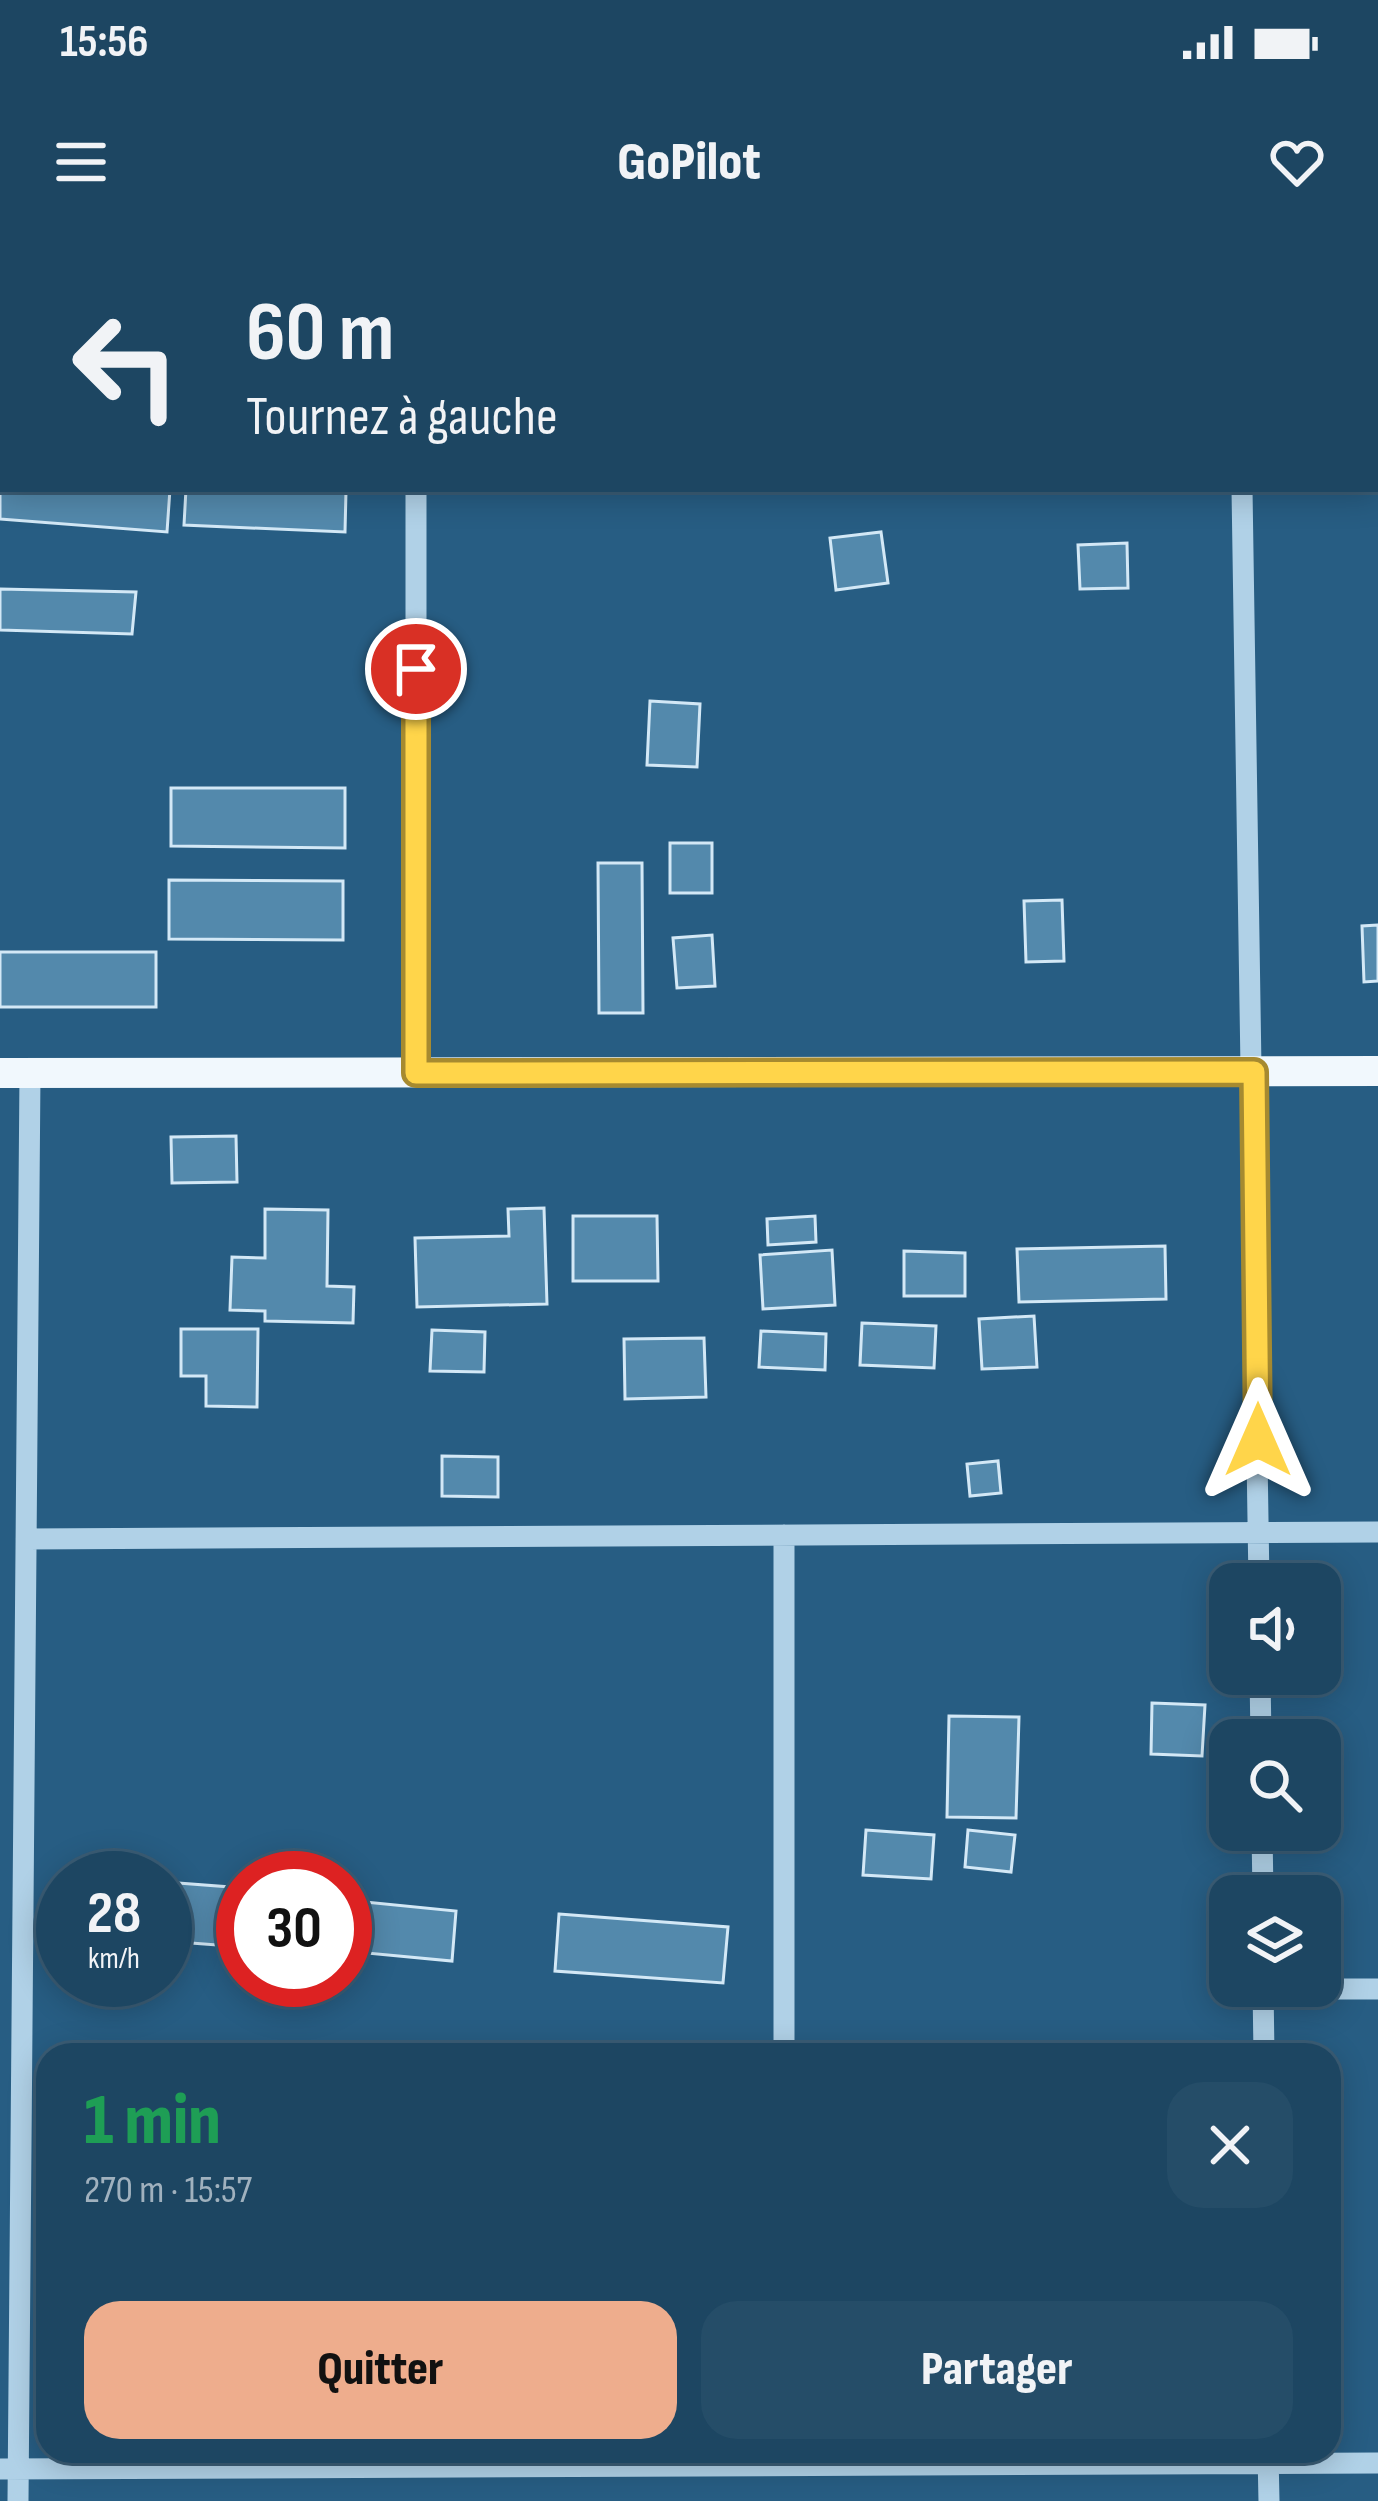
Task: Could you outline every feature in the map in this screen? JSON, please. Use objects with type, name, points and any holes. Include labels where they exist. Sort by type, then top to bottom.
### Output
[{"type":"main road","points":[[15,1073],[1378,1071]]},
{"type":"street","points":[[416,492],[416,1073]]},
{"type":"street","points":[[1242,492],[1259,1563]]},
{"type":"street","points":[[15,1073],[26,1539],[11,1919],[9,2469],[19,2501]]},
{"type":"street","points":[[26,1539],[1378,1532]]},
{"type":"street","points":[[784,1535],[784,2043]]},
{"type":"street","points":[[1341,1989],[1378,1989]]},
{"type":"street","points":[[1264,2007],[1264,2043]]},
{"type":"street","points":[[1341,2461],[1378,2463]]},
{"type":"street","points":[[9,2469],[526,2463]]},
{"type":"street","points":[[1269,2463],[1269,2501]]},
{"type":"building","points":[[0,492],[170,492],[167,532],[0,519]]},
{"type":"building","points":[[186,492],[346,492],[345,532],[184,525]]},
{"type":"building","points":[[881,532],[888,583],[836,590],[830,538]]},
{"type":"building","points":[[1127,543],[1128,588],[1080,589],[1078,545]]},
{"type":"building","points":[[0,589],[136,592],[132,634],[0,630]]},
{"type":"building","points":[[650,701],[700,704],[697,767],[647,765]]},
{"type":"building","points":[[171,788],[345,788],[345,848],[171,846]]},
{"type":"building","points":[[670,843],[712,843],[712,893],[670,893]]},
{"type":"building","points":[[598,863],[642,863],[643,1013],[599,1013]]},
{"type":"building","points":[[169,880],[343,881],[343,940],[169,939]]},
{"type":"building","points":[[1062,900],[1064,961],[1026,962],[1024,901]]},
{"type":"building","points":[[1378,925],[1378,981],[1364,982],[1362,926]]},
{"type":"building","points":[[712,935],[715,986],[677,988],[673,938]]},
{"type":"building","points":[[0,952],[156,952],[156,1007],[0,1007]]},
{"type":"building","points":[[236,1136],[237,1182],[172,1183],[171,1137]]},
{"type":"building","points":[[544,1208],[547,1304],[417,1307],[415,1238],[509,1236],[508,1209]]},
{"type":"building","points":[[265,1209],[328,1210],[327,1286],[354,1287],[353,1323],[265,1321],[265,1311],[230,1310],[232,1257],[265,1258]]},
{"type":"building","points":[[573,1216],[657,1216],[658,1281],[573,1281]]},
{"type":"building","points":[[815,1216],[816,1242],[768,1245],[767,1219]]},
{"type":"building","points":[[1165,1246],[1166,1299],[1019,1302],[1017,1249]]},
{"type":"building","points":[[832,1250],[835,1305],[763,1309],[760,1255]]},
{"type":"building","points":[[904,1251],[965,1253],[965,1296],[904,1296]]},
{"type":"building","points":[[1034,1316],[1037,1367],[982,1369],[979,1319]]},
{"type":"building","points":[[862,1323],[936,1326],[934,1368],[860,1365]]},
{"type":"building","points":[[181,1329],[258,1329],[257,1407],[206,1406],[206,1376],[181,1376]]},
{"type":"building","points":[[432,1330],[485,1332],[484,1372],[430,1371]]},
{"type":"building","points":[[761,1331],[826,1334],[825,1370],[759,1367]]},
{"type":"building","points":[[704,1338],[706,1397],[625,1399],[624,1339]]},
{"type":"building","points":[[442,1456],[498,1457],[498,1497],[442,1496]]},
{"type":"building","points":[[998,1461],[1001,1493],[970,1496],[967,1464]]},
{"type":"building","points":[[1152,1703],[1205,1705],[1202,1756],[1151,1754]]},
{"type":"building","points":[[949,1716],[1019,1717],[1016,1818],[947,1817]]},
{"type":"building","points":[[866,1830],[934,1835],[931,1879],[863,1875]]},
{"type":"building","points":[[968,1830],[1015,1835],[1011,1872],[965,1867]]},
{"type":"building","points":[[192,1884],[216,1886],[216,1945],[192,1943]]},
{"type":"building","points":[[372,1903],[456,1911],[452,1961],[372,1954]]},
{"type":"building","points":[[559,1914],[728,1927],[723,1983],[555,1971]]},
{"type":"route","points":[[416,669],[416,1073],[1254,1072],[1258,1440]]}]
